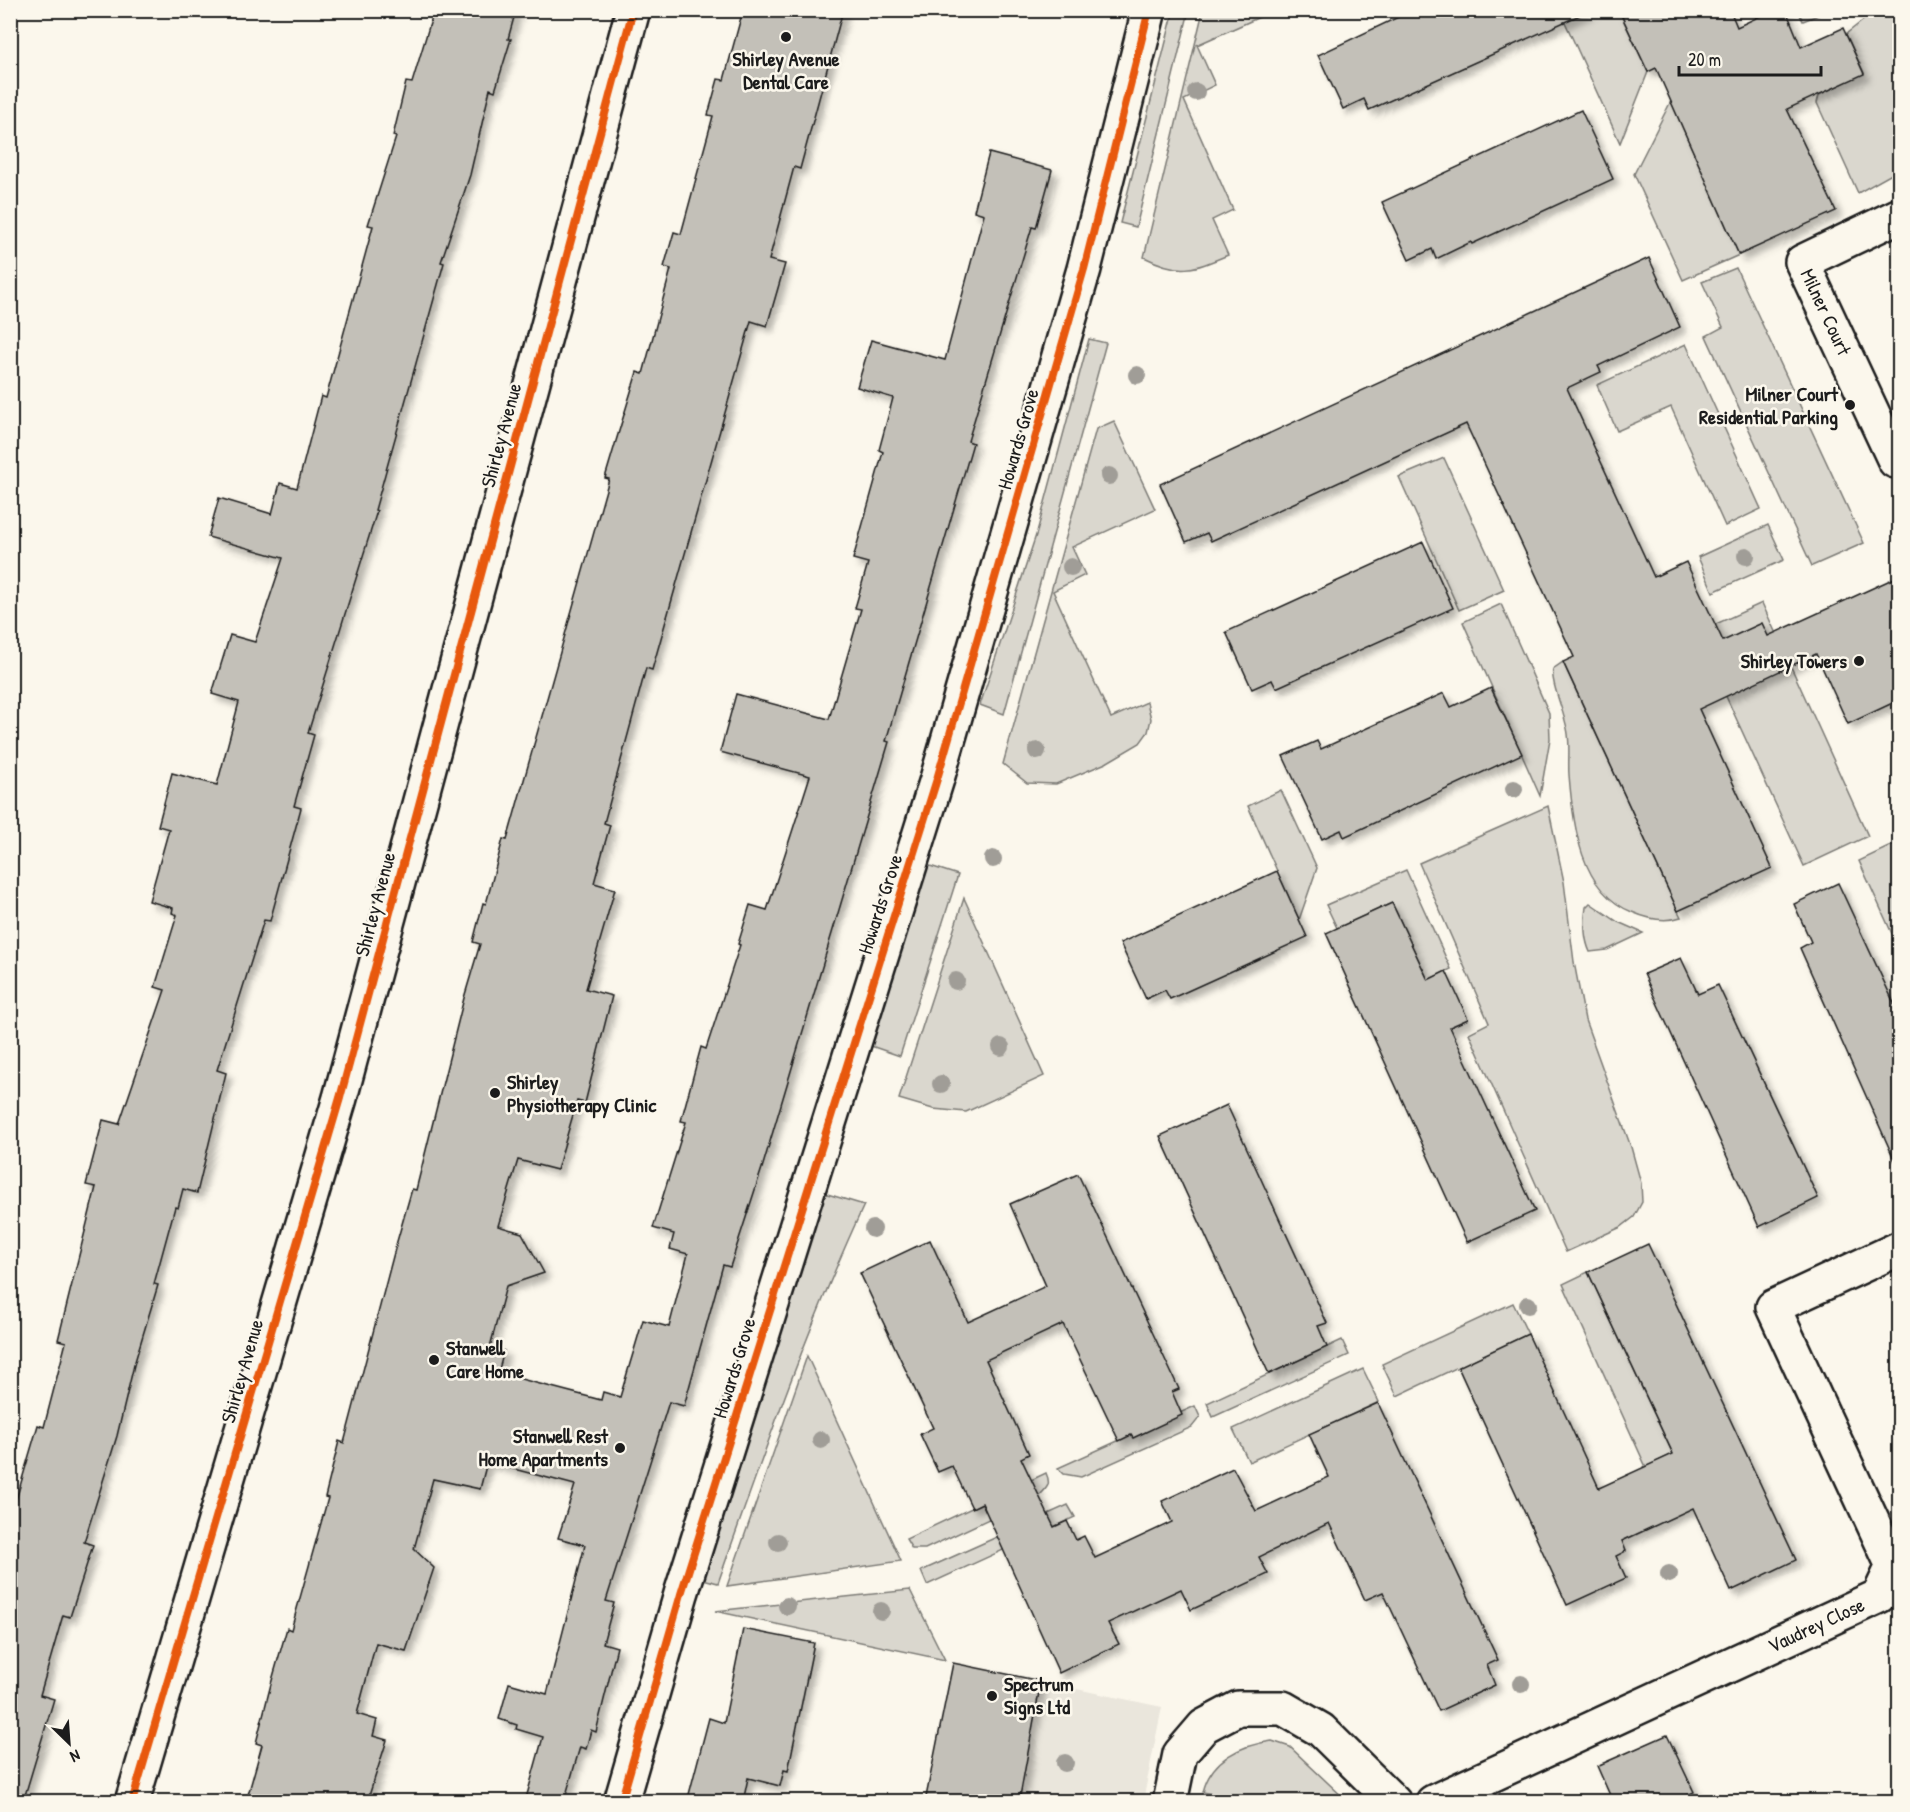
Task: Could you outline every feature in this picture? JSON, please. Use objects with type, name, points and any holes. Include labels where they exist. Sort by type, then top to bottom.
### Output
[{"type":"street","name":"Shirley Avenue","points":[[132,1802],[340,1098],[633,10]]},
{"type":"street","name":"Howards Grove","points":[[621,1802],[681,1594],[937,779],[1084,269],[1149,10]]},
{"type":"street","name":"Milner Court","points":[[1895,461],[1802,262],[1899,215]]},
{"type":"street","name":"Vaudrey Close","points":[[1433,1802],[1879,1596],[1893,1566],[1773,1307],[1899,1248]]},
{"type":"street","points":[[1170,1802],[1180,1754],[1204,1726],[1238,1708],[1283,1708],[1321,1730],[1394,1802]]},
{"type":"shaded area","points":[[1174,10],[1189,11],[1136,227],[1120,223]]},
{"type":"shaded area","points":[[1203,11],[1273,11],[1197,45],[1215,85],[1184,100],[1233,210],[1212,220],[1228,255],[1195,267],[1177,268],[1156,263],[1144,257]]},
{"type":"shaded area","points":[[1560,11],[1619,11],[1648,72],[1620,143]]},
{"type":"shaded area","points":[[1798,11],[1828,11],[1803,21]]},
{"type":"shaded area","points":[[1875,11],[1899,11],[1899,170],[1858,193],[1817,103],[1819,95],[1864,73],[1846,34]]},
{"type":"shaded area","points":[[1671,101],[1739,255],[1683,280],[1634,174]]},
{"type":"shaded area","points":[[1736,268],[1864,543],[1812,566],[1706,336],[1723,327],[1702,282]]},
{"type":"shaded area","points":[[1089,339],[1106,343],[1004,714],[980,705],[1037,532]]},
{"type":"shaded area","points":[[1686,344],[1761,509],[1725,526],[1671,407],[1617,431],[1597,385]]},
{"type":"shaded area","points":[[1114,421],[1155,509],[1072,547],[1085,575],[1053,591],[1111,718],[1147,702],[1151,719],[1148,732],[1140,743],[1106,763],[1056,784],[1027,783],[1003,764],[1096,429]]},
{"type":"shaded area","points":[[1444,458],[1504,590],[1459,610],[1399,477]]},
{"type":"shaded area","points":[[1768,525],[1784,560],[1713,592],[1698,557]]},
{"type":"shaded area","points":[[1762,603],[1868,836],[1804,866],[1701,642],[1707,628]]},
{"type":"shaded area","points":[[1501,604],[1549,713],[1550,739],[1540,796],[1463,622]]},
{"type":"shaded area","points":[[1563,662],[1681,917],[1668,920],[1656,919],[1632,912],[1615,902],[1601,889],[1590,873],[1582,854],[1573,815],[1568,734],[1553,675],[1553,669]]},
{"type":"shaded area","points":[[1281,790],[1317,868],[1299,920],[1248,806]]},
{"type":"shaded area","points":[[1548,806],[1564,882],[1574,962],[1585,1020],[1631,1147],[1641,1183],[1642,1202],[1634,1217],[1621,1227],[1566,1252],[1469,1033],[1489,1023],[1419,863]]},
{"type":"shaded area","points":[[1899,842],[1899,949],[1859,861]]},
{"type":"shaded area","points":[[927,865],[958,875],[900,1056],[871,1046]]},
{"type":"shaded area","points":[[1406,870],[1451,969],[1428,980],[1392,903],[1337,928],[1326,905]]},
{"type":"shaded area","points":[[964,898],[1044,1076],[966,1112],[933,1109],[899,1099]]},
{"type":"shaded area","points":[[1590,903],[1618,922],[1643,933],[1607,950],[1590,952],[1585,924],[1586,907]]},
{"type":"shaded area","points":[[824,1193],[864,1205],[823,1298],[718,1583],[703,1579]]},
{"type":"shaded area","points":[[1588,1272],[1673,1454],[1646,1467],[1563,1284]]},
{"type":"shaded area","points":[[1513,1303],[1528,1334],[1397,1396],[1382,1364]]},
{"type":"shaded area","points":[[1342,1340],[1349,1355],[1213,1417],[1207,1403]]},
{"type":"shaded area","points":[[807,1356],[901,1561],[727,1586]]},
{"type":"shaded area","points":[[1363,1369],[1379,1402],[1249,1462],[1233,1429]]},
{"type":"shaded area","points":[[1195,1406],[1200,1417],[1192,1427],[1081,1477],[1064,1474],[1058,1468]]},
{"type":"shaded area","points":[[1046,1473],[1048,1485],[1040,1495],[925,1549],[912,1549],[906,1539]]},
{"type":"shaded area","points":[[1068,1505],[1075,1517],[927,1585],[921,1571]]},
{"type":"shaded area","points":[[910,1590],[945,1660],[715,1611]]},
{"type":"shaded area","points":[[953,1663],[1162,1707],[1143,1801],[925,1802]]},
{"type":"shaded area","points":[[1272,1741],[1290,1747],[1347,1801],[1247,1801],[1203,1792],[1207,1780],[1220,1762],[1239,1750]]},
{"type":"building","points":[[434,10],[516,10],[508,39],[511,39],[495,91],[490,89],[470,175],[441,262],[444,263],[375,510],[377,511],[308,733],[314,735],[294,806],[301,808],[270,921],[264,920],[217,1070],[226,1073],[197,1193],[183,1189],[178,1208],[175,1207],[154,1284],[158,1285],[134,1365],[117,1436],[84,1542],[93,1545],[70,1617],[63,1615],[40,1695],[54,1699],[23,1802],[10,1802],[10,1520],[38,1425],[44,1427],[66,1342],[58,1340],[96,1187],[86,1185],[103,1120],[119,1124],[165,990],[155,987],[177,915],[172,913],[173,908],[149,901],[169,829],[158,826],[172,773],[217,785],[239,702],[212,694],[230,635],[255,642],[283,558],[208,537],[219,498],[272,514],[280,483],[297,488],[321,396],[326,398],[373,226],[368,225],[396,137],[393,136],[406,82],[412,83]]},
{"type":"building","points":[[743,10],[843,10],[800,169],[794,167],[769,260],[785,264],[767,326],[751,321],[652,670],[646,668],[604,823],[610,825],[594,883],[615,889],[586,989],[612,996],[585,1103],[577,1101],[557,1170],[518,1160],[498,1226],[522,1233],[544,1273],[506,1286],[490,1347],[504,1351],[498,1373],[601,1400],[603,1392],[620,1397],[643,1320],[669,1327],[688,1254],[670,1249],[674,1234],[653,1228],[686,1122],[681,1121],[701,1047],[706,1049],[740,945],[738,944],[750,905],[767,910],[810,776],[720,752],[736,694],[829,719],[861,609],[855,608],[868,563],[853,559],[883,452],[879,450],[893,398],[857,387],[871,340],[945,360],[984,214],[974,211],[989,153],[1052,170],[1036,228],[1032,227],[968,441],[973,443],[886,741],[889,742],[763,1165],[730,1267],[723,1265],[684,1406],[669,1402],[606,1601],[614,1603],[603,1643],[617,1647],[596,1732],[591,1730],[586,1749],[580,1747],[564,1802],[525,1802],[543,1737],[516,1729],[517,1725],[499,1719],[509,1683],[547,1694],[585,1545],[558,1538],[575,1485],[487,1462],[480,1489],[433,1479],[414,1549],[434,1568],[406,1651],[376,1643],[357,1714],[377,1720],[373,1736],[387,1740],[367,1802],[246,1802],[262,1745],[256,1743],[271,1684],[287,1628],[291,1630],[328,1498],[325,1497],[339,1441],[344,1443],[412,1189],[416,1190],[464,998],[480,944],[473,942],[483,903],[486,904],[503,839],[507,840],[609,479],[605,478],[616,441],[637,372],[643,374],[671,269],[664,267],[674,232],[681,234],[713,116],[708,115],[718,79],[724,80]]},
{"type":"building","points":[[1413,10],[1591,10],[1369,110],[1364,99],[1343,109],[1318,55]]},
{"type":"building","points":[[1619,10],[1730,10],[1737,27],[1773,10],[1786,10],[1801,47],[1843,28],[1864,74],[1787,109],[1836,211],[1739,255],[1656,68],[1648,72]]},
{"type":"building","points":[[1581,110],[1613,179],[1436,259],[1432,249],[1409,260],[1382,202]]},
{"type":"building","points":[[1649,258],[1680,327],[1598,366],[1601,372],[1567,388],[1654,577],[1686,562],[1723,641],[1762,623],[1768,636],[1899,576],[1899,700],[1848,724],[1816,654],[1699,709],[1772,868],[1678,911],[1563,662],[1574,657],[1466,424],[1211,541],[1207,533],[1186,542],[1160,484]]},
{"type":"building","points":[[1423,542],[1453,608],[1276,688],[1272,680],[1252,689],[1226,632]]},
{"type":"building","points":[[1491,688],[1522,754],[1344,837],[1341,830],[1322,839],[1283,756],[1317,741],[1321,749],[1444,693],[1451,707]]},
{"type":"building","points":[[1277,871],[1307,937],[1170,999],[1165,990],[1146,999],[1120,943]]},
{"type":"building","points":[[1838,883],[1899,1014],[1899,1170],[1800,948],[1811,942],[1794,904]]},
{"type":"building","points":[[1392,903],[1428,980],[1446,971],[1468,1019],[1450,1027],[1535,1211],[1467,1242],[1326,933]]},
{"type":"building","points":[[1681,958],[1698,994],[1718,985],[1818,1198],[1759,1227],[1644,974]]},
{"type":"building","points":[[1227,1105],[1327,1323],[1318,1326],[1327,1347],[1269,1374],[1160,1136]]},
{"type":"building","points":[[1078,1174],[1179,1389],[1172,1392],[1182,1415],[1133,1438],[1131,1435],[1119,1441],[1063,1324],[986,1360],[1029,1454],[1021,1458],[1054,1527],[1067,1521],[1076,1540],[1084,1536],[1095,1558],[1172,1522],[1162,1501],[1233,1468],[1256,1511],[1329,1477],[1309,1434],[1378,1403],[1498,1660],[1487,1665],[1495,1685],[1439,1711],[1383,1592],[1365,1600],[1329,1523],[1259,1557],[1268,1574],[1191,1610],[1181,1589],[1108,1623],[1119,1644],[1059,1673],[982,1503],[972,1508],[952,1466],[938,1472],[920,1434],[933,1428],[860,1273],[930,1240],[968,1322],[1046,1286],[1010,1204]]},
{"type":"building","points":[[1648,1244],[1796,1560],[1731,1591],[1693,1508],[1622,1541],[1626,1551],[1616,1556],[1626,1578],[1567,1605],[1458,1367],[1528,1334],[1599,1488],[1673,1454],[1588,1272]]},
{"type":"building","points":[[743,1629],[814,1643],[788,1771],[784,1770],[780,1786],[748,1778],[743,1802],[687,1802],[709,1718],[724,1723]]},
{"type":"building","points":[[953,1663],[1041,1681],[1019,1802],[925,1802]]},
{"type":"building","points":[[1667,1735],[1694,1792],[1673,1802],[1613,1802],[1597,1766]]},
{"type":"cycle path","points":[[132,1802],[340,1098],[633,10]]},
{"type":"cycle path","points":[[621,1802],[681,1594],[937,779],[1084,269],[1149,10]]},
{"type":"place","name":"Shirley Avenue Dental Care","points":[[786,37]]},
{"type":"place","name":"Milner Court Residential Parking","points":[[1850,405]]},
{"type":"place","name":"Shirley Towers","points":[[1859,661]]},
{"type":"place","name":"Shirley Physiotherapy Clinic","points":[[495,1093]]},
{"type":"place","name":"Stanwell Care Home","points":[[434,1360]]},
{"type":"place","name":"Stanwell Rest Home Apartments","points":[[620,1448]]},
{"type":"place","name":"Spectrum Signs Ltd","points":[[992,1696]]}]
